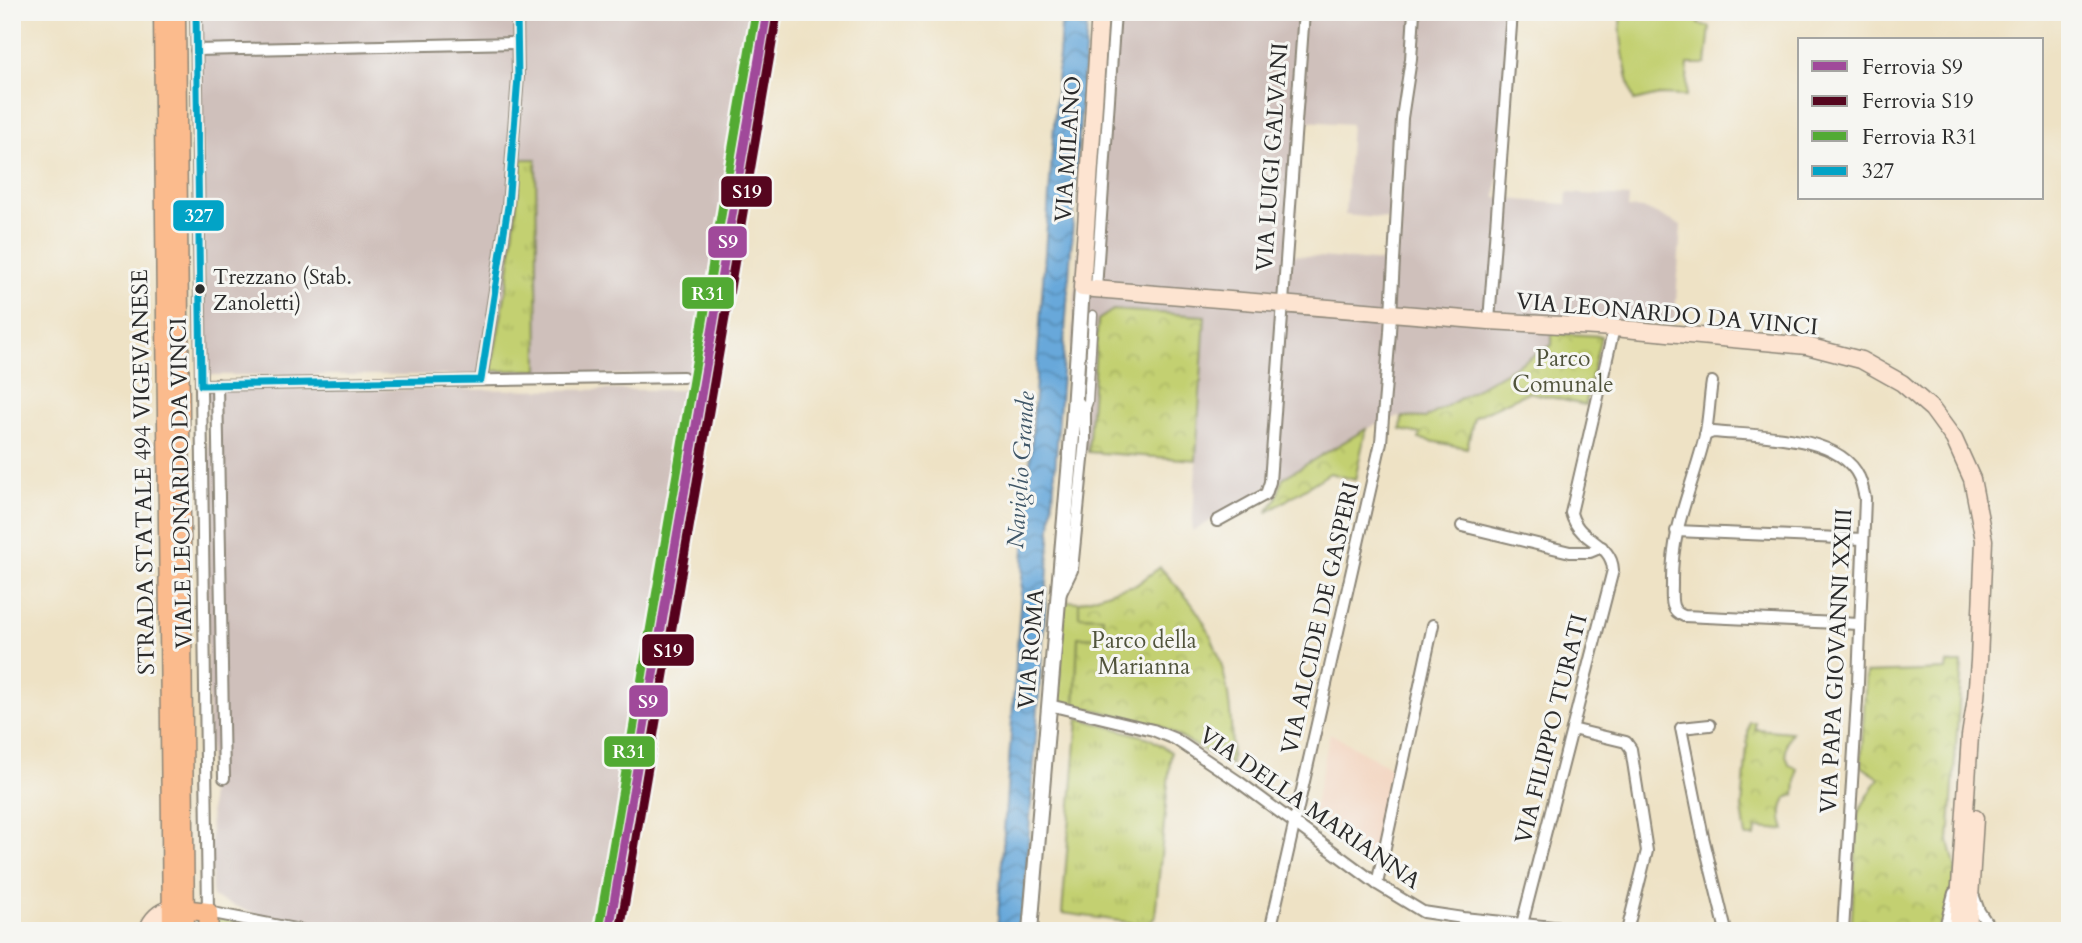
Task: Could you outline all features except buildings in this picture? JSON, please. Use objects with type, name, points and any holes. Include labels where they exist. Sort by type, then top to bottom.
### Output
[{"type":"main road","name":"STRADA STATALE 494 VIGEVANESE","points":[[163,12],[178,908],[185,931]]},
{"type":"main road","name":"STRADA STATALE 494 VIGEVANESE","points":[[172,931],[178,908],[176,12]]},
{"type":"main road","name":"VIA MILANO","points":[[1089,289],[1100,12]]},
{"type":"main road","name":"VIA LEONARDO DA VINCI","points":[[1089,289],[1489,321],[1615,328],[1807,346],[1861,360],[1902,383],[1932,409],[1954,439],[1972,479],[1984,540],[1968,931]]},
{"type":"main road","name":"VIA LEONARDO DA VINCI","points":[[1957,931],[1970,736],[1976,698]]},
{"type":"main road","points":[[146,929],[162,912],[178,908],[208,912],[209,931]]},
{"type":"street","name":"VIALE LEONARDO DA VINCI","points":[[196,12],[208,912]]},
{"type":"street","points":[[481,380],[508,205],[518,77],[517,12]]},
{"type":"street","points":[[1089,289],[1115,12]]},
{"type":"street","name":"VIA LUIGI GALVANI","points":[[1217,522],[1266,494],[1270,482],[1304,12]]},
{"type":"street","name":"VIA ALCIDE DE GASPERI","points":[[1270,931],[1381,442],[1402,118],[1415,12]]},
{"type":"street","points":[[1489,321],[1512,12]]},
{"type":"street","points":[[196,50],[517,43]]},
{"type":"street","name":"VIA ROMA","points":[[1030,931],[1074,397],[1089,289]]},
{"type":"street","points":[[1058,600],[1072,570],[1085,440],[1093,315]]},
{"type":"street","points":[[1602,547],[1581,531],[1571,513],[1615,328]]},
{"type":"street","points":[[201,385],[683,377]]},
{"type":"street","points":[[1712,382],[1705,435],[1676,531],[1671,559],[1672,606],[1678,613],[1685,615],[1860,624]]},
{"type":"street","points":[[217,384],[224,778]]},
{"type":"street","points":[[1074,397],[1085,410]]},
{"type":"street","name":"VIA PAPA GIOVANNI XXIII","points":[[1705,435],[1713,432],[1800,440],[1831,451],[1851,465],[1859,477],[1865,498],[1843,931]]},
{"type":"street","points":[[1462,526],[1570,552],[1590,552],[1602,547]]},
{"type":"street","points":[[1676,531],[1863,539]]},
{"type":"street","name":"VIA FILIPPO TURATI","points":[[1522,924],[1613,570],[1613,561],[1602,547]]},
{"type":"street","points":[[1377,884],[1433,625]]},
{"type":"street","name":"VIA DELLA MARIANNA","points":[[1049,705],[1164,734],[1239,782],[1377,884],[1423,912],[1593,931]]},
{"type":"street","points":[[1710,725],[1681,728],[1703,837],[1726,931]]},
{"type":"street","points":[[1572,729],[1626,742],[1631,749],[1647,851],[1627,931]]},
{"type":"street","points":[[1944,931],[1961,860]]},
{"type":"street","points":[[1972,876],[1975,901],[1992,931]]},
{"type":"street","points":[[208,912],[305,931]]},
{"type":"street","points":[[258,931],[285,928]]},
{"type":"shaded area","points":[[200,12],[763,12],[701,375],[208,375],[205,372]]},
{"type":"shaded area","points":[[1095,12],[1510,12],[1496,198],[1566,204],[1567,193],[1629,197],[1628,208],[1645,209],[1681,225],[1675,317],[1666,324],[1554,317],[1552,345],[1426,418],[1397,417],[1366,429],[1192,532],[1205,317],[1088,452],[1064,450]],"holes":[[[1304,121],[1351,124],[1345,215],[1389,219],[1386,262],[1293,255]]]},
{"type":"shaded area","points":[[208,389],[698,390],[690,433],[705,434],[681,575],[666,574],[605,931],[299,931],[212,897],[207,643]]},
{"type":"shaded area","points":[[1330,733],[1397,771],[1377,859],[1313,813]]},
{"type":"green space","points":[[1620,12],[1699,12],[1698,24],[1710,27],[1706,64],[1688,64],[1686,96],[1659,95],[1634,101],[1624,57]]},
{"type":"green space","points":[[522,159],[536,159],[538,370],[491,371],[508,280]]},
{"type":"green space","points":[[1113,310],[1205,316],[1196,460],[1088,452],[1098,320]]},
{"type":"green space","name":"Parco Comunale","points":[[1552,333],[1601,336],[1585,405],[1528,392],[1474,417],[1467,448],[1419,439],[1420,434],[1401,430],[1402,417],[1426,418],[1552,345]]},
{"type":"green space","points":[[1366,429],[1355,480],[1330,473],[1266,513],[1276,500],[1283,478]]},
{"type":"green space","name":"Parco della Marianna","points":[[1160,567],[1204,622],[1220,660],[1229,702],[1231,765],[1226,762],[1228,755],[1223,750],[1217,758],[1159,725],[1075,705],[1079,602],[1136,585]]},
{"type":"green space","points":[[1065,601],[1079,602],[1079,616],[1103,617],[1102,638],[1078,637],[1075,705],[1058,701]]},
{"type":"green space","points":[[1947,663],[1962,663],[1949,841],[1956,870],[1945,918],[1939,931],[1851,931],[1858,812],[1879,778],[1861,766],[1866,673],[1946,670]]},
{"type":"green space","points":[[1078,718],[1149,738],[1171,752],[1155,917],[1148,925],[1062,913]]},
{"type":"green space","points":[[1749,722],[1755,722],[1755,729],[1792,732],[1786,744],[1786,752],[1790,765],[1797,768],[1795,795],[1786,798],[1782,810],[1785,830],[1756,828],[1755,837],[1746,837],[1742,808]]},
{"type":"green space","points":[[216,916],[248,925],[237,930],[216,931]]},
{"type":"water","points":[[1062,12],[1088,12],[1022,931],[997,931]]},
{"type":"rail line","name":"R31","points":[[599,929],[756,12]]},
{"type":"rail line","name":"S9","points":[[609,931],[767,12]]},
{"type":"rail line","name":"S19","points":[[620,931],[777,14]]},
{"type":"transit line","name":"327","points":[[196,12],[201,385],[481,380],[508,206],[518,77],[517,12]]},
{"type":"place","name":"Trezzano (Stab. Zanoletti)","points":[[200,289]]},
{"type":"water label","name":"Naviglio Grande","points":[[1021,470]]}]
